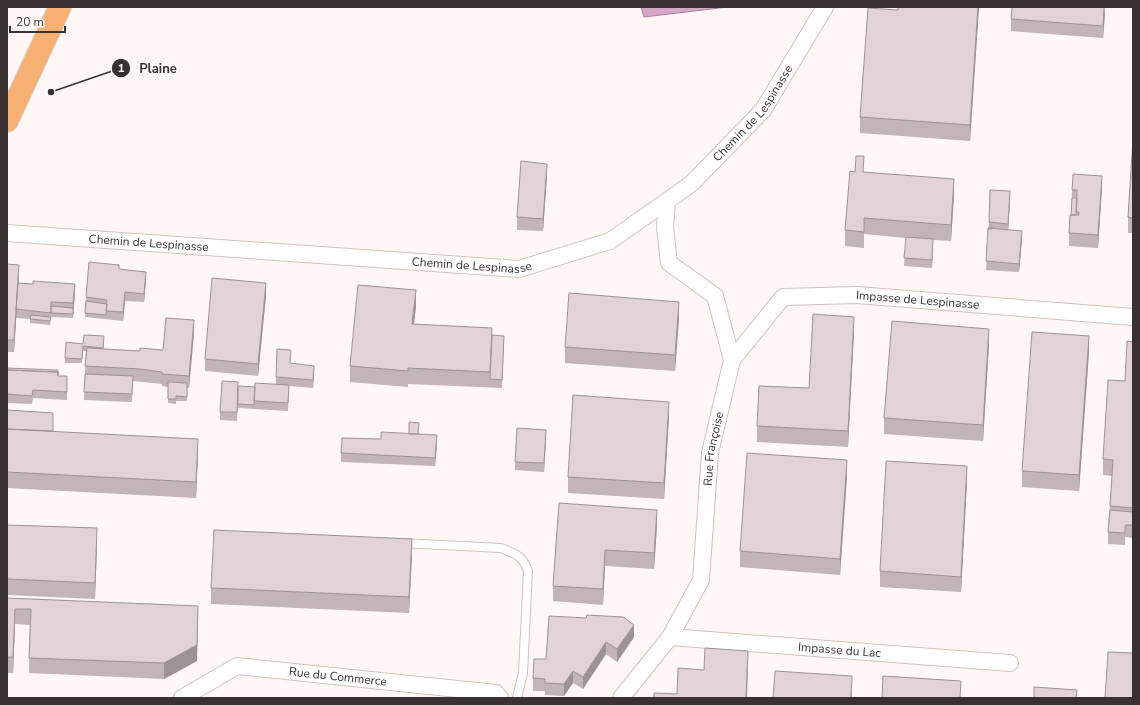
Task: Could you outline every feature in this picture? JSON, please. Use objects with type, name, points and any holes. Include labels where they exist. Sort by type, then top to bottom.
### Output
[{"type":"main road","points":[[8,118],[60,7]]},
{"type":"street","name":"Chemin de Lespinasse","points":[[8,235],[519,269],[610,241],[691,184],[763,110],[825,7]]},
{"type":"street","name":"Rue Françoise","points":[[621,698],[670,637],[701,580],[710,453],[732,360],[715,296],[669,263],[665,227],[667,202]]},
{"type":"street","name":"Impasse de Lespinasse","points":[[732,360],[783,297],[858,295],[1133,317]]},
{"type":"street","name":"Impasse du Lac","points":[[670,637],[1010,663]]},
{"type":"street","name":"Rue du Commerce","points":[[182,698],[237,666],[496,693],[500,698]]},
{"type":"lane","points":[[395,543],[501,548],[516,554],[524,560],[528,571],[523,673],[517,698]]},
{"type":"shaded area","points":[[641,7],[728,7],[644,17]]},
{"type":"building","points":[[898,7],[978,7],[970,125],[860,117],[868,8],[898,10]]},
{"type":"building","points":[[1012,7],[1104,7],[1103,26],[1011,19]]},
{"type":"building","points":[[1133,139],[1133,218],[1128,217]]},
{"type":"building","points":[[856,156],[864,156],[863,172],[954,179],[951,225],[864,218],[864,232],[845,230],[850,171],[855,172]]},
{"type":"building","points":[[521,161],[547,164],[543,219],[517,217]]},
{"type":"building","points":[[1073,174],[1102,176],[1098,235],[1069,233],[1070,215],[1079,215],[1079,212],[1076,212],[1077,190],[1072,190]]},
{"type":"building","points":[[990,190],[1010,191],[1008,224],[989,222]]},
{"type":"building","points":[[1072,198],[1077,198],[1076,215],[1071,215]]},
{"type":"building","points":[[988,228],[1022,231],[1019,264],[986,261]]},
{"type":"building","points":[[906,237],[933,239],[932,260],[904,258]]},
{"type":"building","points":[[89,262],[119,265],[119,269],[146,272],[144,294],[125,292],[123,312],[106,311],[107,300],[86,297]]},
{"type":"building","points":[[7,264],[19,265],[14,340],[7,340]]},
{"type":"building","points":[[212,278],[266,283],[258,364],[205,359]]},
{"type":"building","points":[[33,281],[75,284],[73,303],[51,302],[51,313],[16,309],[18,283],[33,284]]},
{"type":"building","points":[[358,285],[416,290],[412,324],[492,328],[490,372],[408,368],[408,371],[350,366]]},
{"type":"building","points":[[569,293],[679,302],[675,355],[565,347]]},
{"type":"building","points":[[86,301],[107,304],[106,315],[85,313]]},
{"type":"building","points":[[51,306],[73,308],[73,314],[51,313]]},
{"type":"building","points":[[813,314],[854,317],[848,431],[757,426],[759,386],[809,388]]},
{"type":"building","points":[[31,315],[51,317],[50,321],[30,319]]},
{"type":"building","points":[[166,318],[194,320],[189,376],[162,374],[162,372],[140,369],[85,366],[87,348],[140,351],[140,348],[163,350]]},
{"type":"building","points":[[892,321],[989,329],[983,425],[884,418]]},
{"type":"building","points":[[1032,332],[1089,336],[1079,475],[1022,471]]},
{"type":"building","points":[[84,335],[104,336],[103,348],[83,346],[82,359],[65,358],[66,342],[83,344]]},
{"type":"building","points":[[492,335],[504,336],[502,380],[490,379]]},
{"type":"building","points":[[1127,341],[1133,342],[1133,508],[1110,506],[1113,460],[1103,459],[1108,380],[1125,381]]},
{"type":"building","points":[[277,349],[291,350],[290,363],[314,366],[313,380],[276,377]]},
{"type":"building","points":[[7,368],[58,370],[58,372],[7,370]]},
{"type":"building","points":[[7,370],[58,372],[58,376],[67,376],[67,392],[33,390],[32,396],[7,394]]},
{"type":"building","points":[[85,374],[133,376],[132,394],[84,392]]},
{"type":"building","points":[[222,381],[238,382],[237,412],[220,412]]},
{"type":"building","points":[[168,382],[187,383],[187,397],[176,396],[176,399],[168,399]]},
{"type":"building","points":[[255,383],[289,385],[288,403],[254,401]]},
{"type":"building","points":[[238,386],[255,387],[254,405],[238,404]]},
{"type":"building","points":[[573,395],[669,402],[664,483],[568,477]]},
{"type":"building","points":[[7,410],[53,413],[53,431],[7,429]]},
{"type":"building","points":[[409,422],[419,423],[418,434],[409,434]]},
{"type":"building","points":[[517,428],[546,430],[544,463],[515,462]]},
{"type":"building","points":[[7,429],[198,439],[196,482],[7,472]]},
{"type":"building","points":[[381,432],[437,435],[435,458],[341,453],[342,438],[381,439]]},
{"type":"building","points":[[747,453],[847,460],[840,559],[740,551]]},
{"type":"building","points":[[886,461],[967,466],[961,577],[880,571]]},
{"type":"building","points":[[559,503],[657,510],[654,553],[605,550],[603,589],[553,586]]},
{"type":"building","points":[[1110,510],[1133,512],[1133,525],[1125,525],[1125,533],[1108,532]]},
{"type":"building","points":[[7,525],[97,528],[95,583],[7,579]]},
{"type":"building","points":[[214,530],[412,539],[409,597],[211,588]]},
{"type":"building","points":[[7,598],[198,606],[197,645],[164,663],[29,658],[31,609],[15,609],[13,657],[7,657]]},
{"type":"building","points":[[587,615],[623,617],[634,625],[617,649],[606,642],[583,677],[573,671],[564,684],[545,683],[545,679],[533,678],[534,659],[546,659],[549,616],[586,618]]},
{"type":"building","points":[[705,648],[748,651],[746,698],[654,698],[654,693],[677,694],[678,668],[704,670]]},
{"type":"building","points":[[1108,652],[1133,653],[1133,698],[1105,698]]},
{"type":"building","points":[[775,671],[852,676],[851,698],[773,698]]},
{"type":"building","points":[[883,676],[961,681],[960,698],[882,698]]},
{"type":"building","points":[[1034,687],[1077,690],[1076,698],[1034,698]]},
{"type":"place","name":"Plaine","points":[[51,92]]}]
